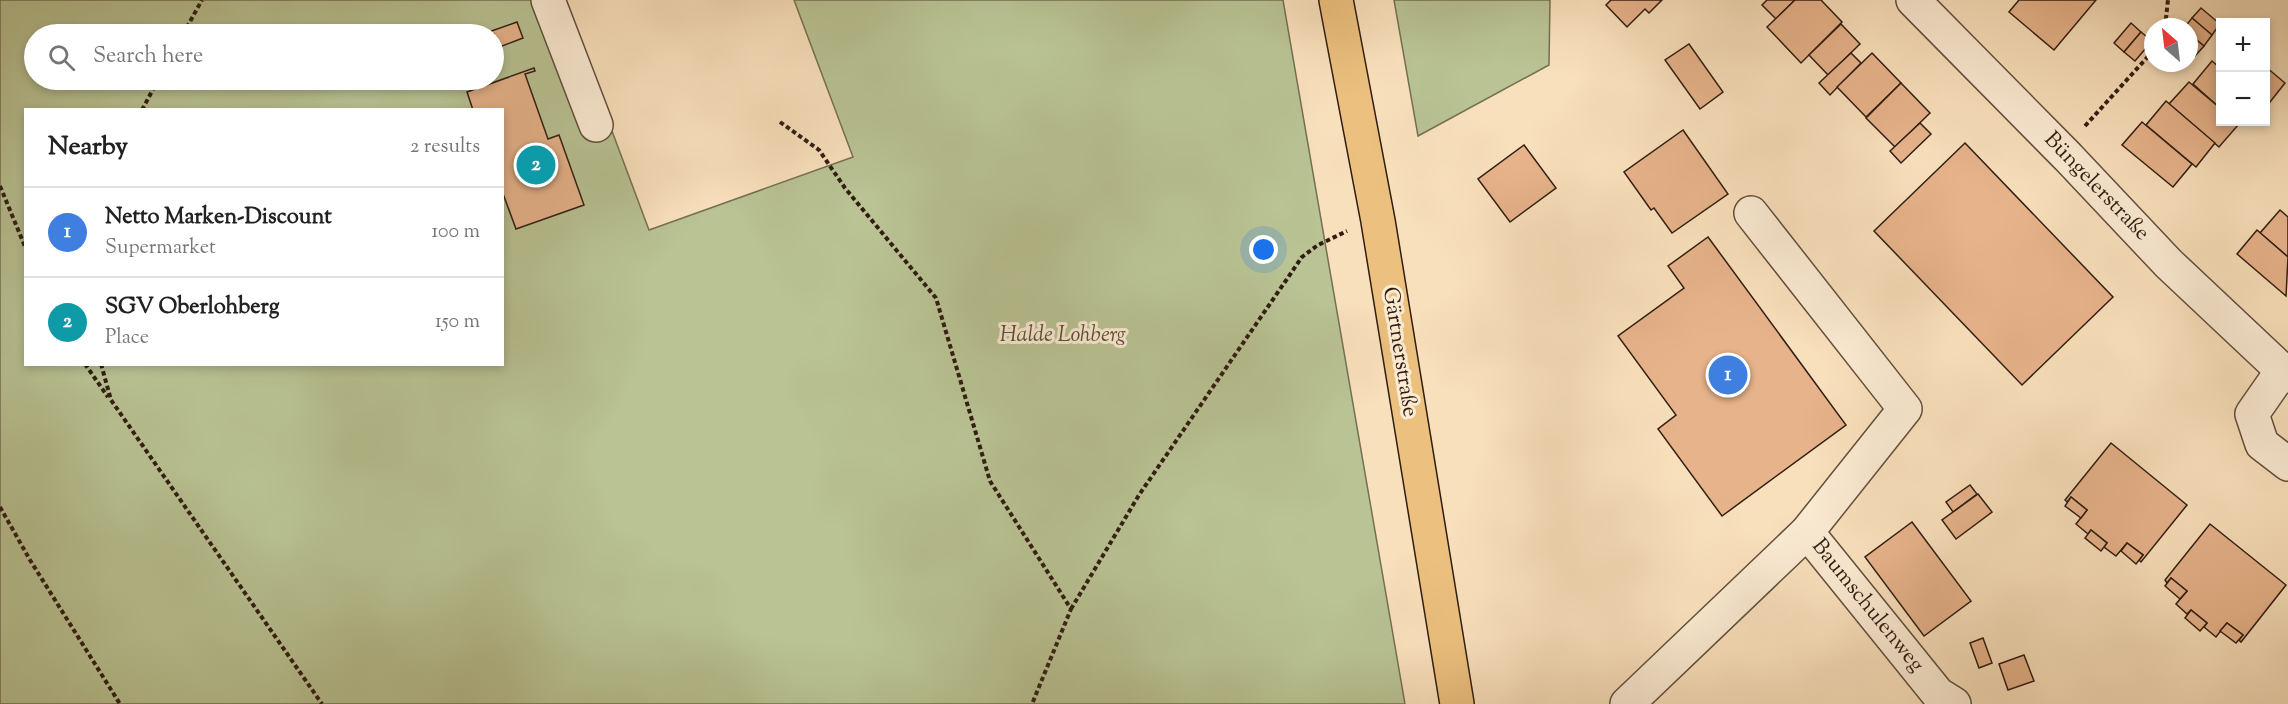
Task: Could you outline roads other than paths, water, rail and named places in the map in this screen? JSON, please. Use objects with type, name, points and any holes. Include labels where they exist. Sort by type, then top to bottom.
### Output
[{"type":"main road","name":"Gärtnerstraße","points":[[1336,0],[1378,221],[1457,704]]},
{"type":"street","points":[[548,0],[596,126]]},
{"type":"street","name":"Büngelerstraße","points":[[1912,0],[1945,13],[2062,151],[2169,264],[2285,374],[2252,414],[2262,444],[2288,464]]},
{"type":"street","points":[[1627,704],[1807,532],[1905,410],[1751,213]]},
{"type":"street","name":"Baumschulenweg","points":[[1807,532],[1938,694],[1954,704]]},
{"type":"place","name":"SGV Oberlohberg","points":[[536,165]]},
{"type":"place","name":"Netto Marken-Discount","points":[[1728,375]]},
{"type":"park label","name":"Halde Lohberg","points":[[1063,336]]}]
